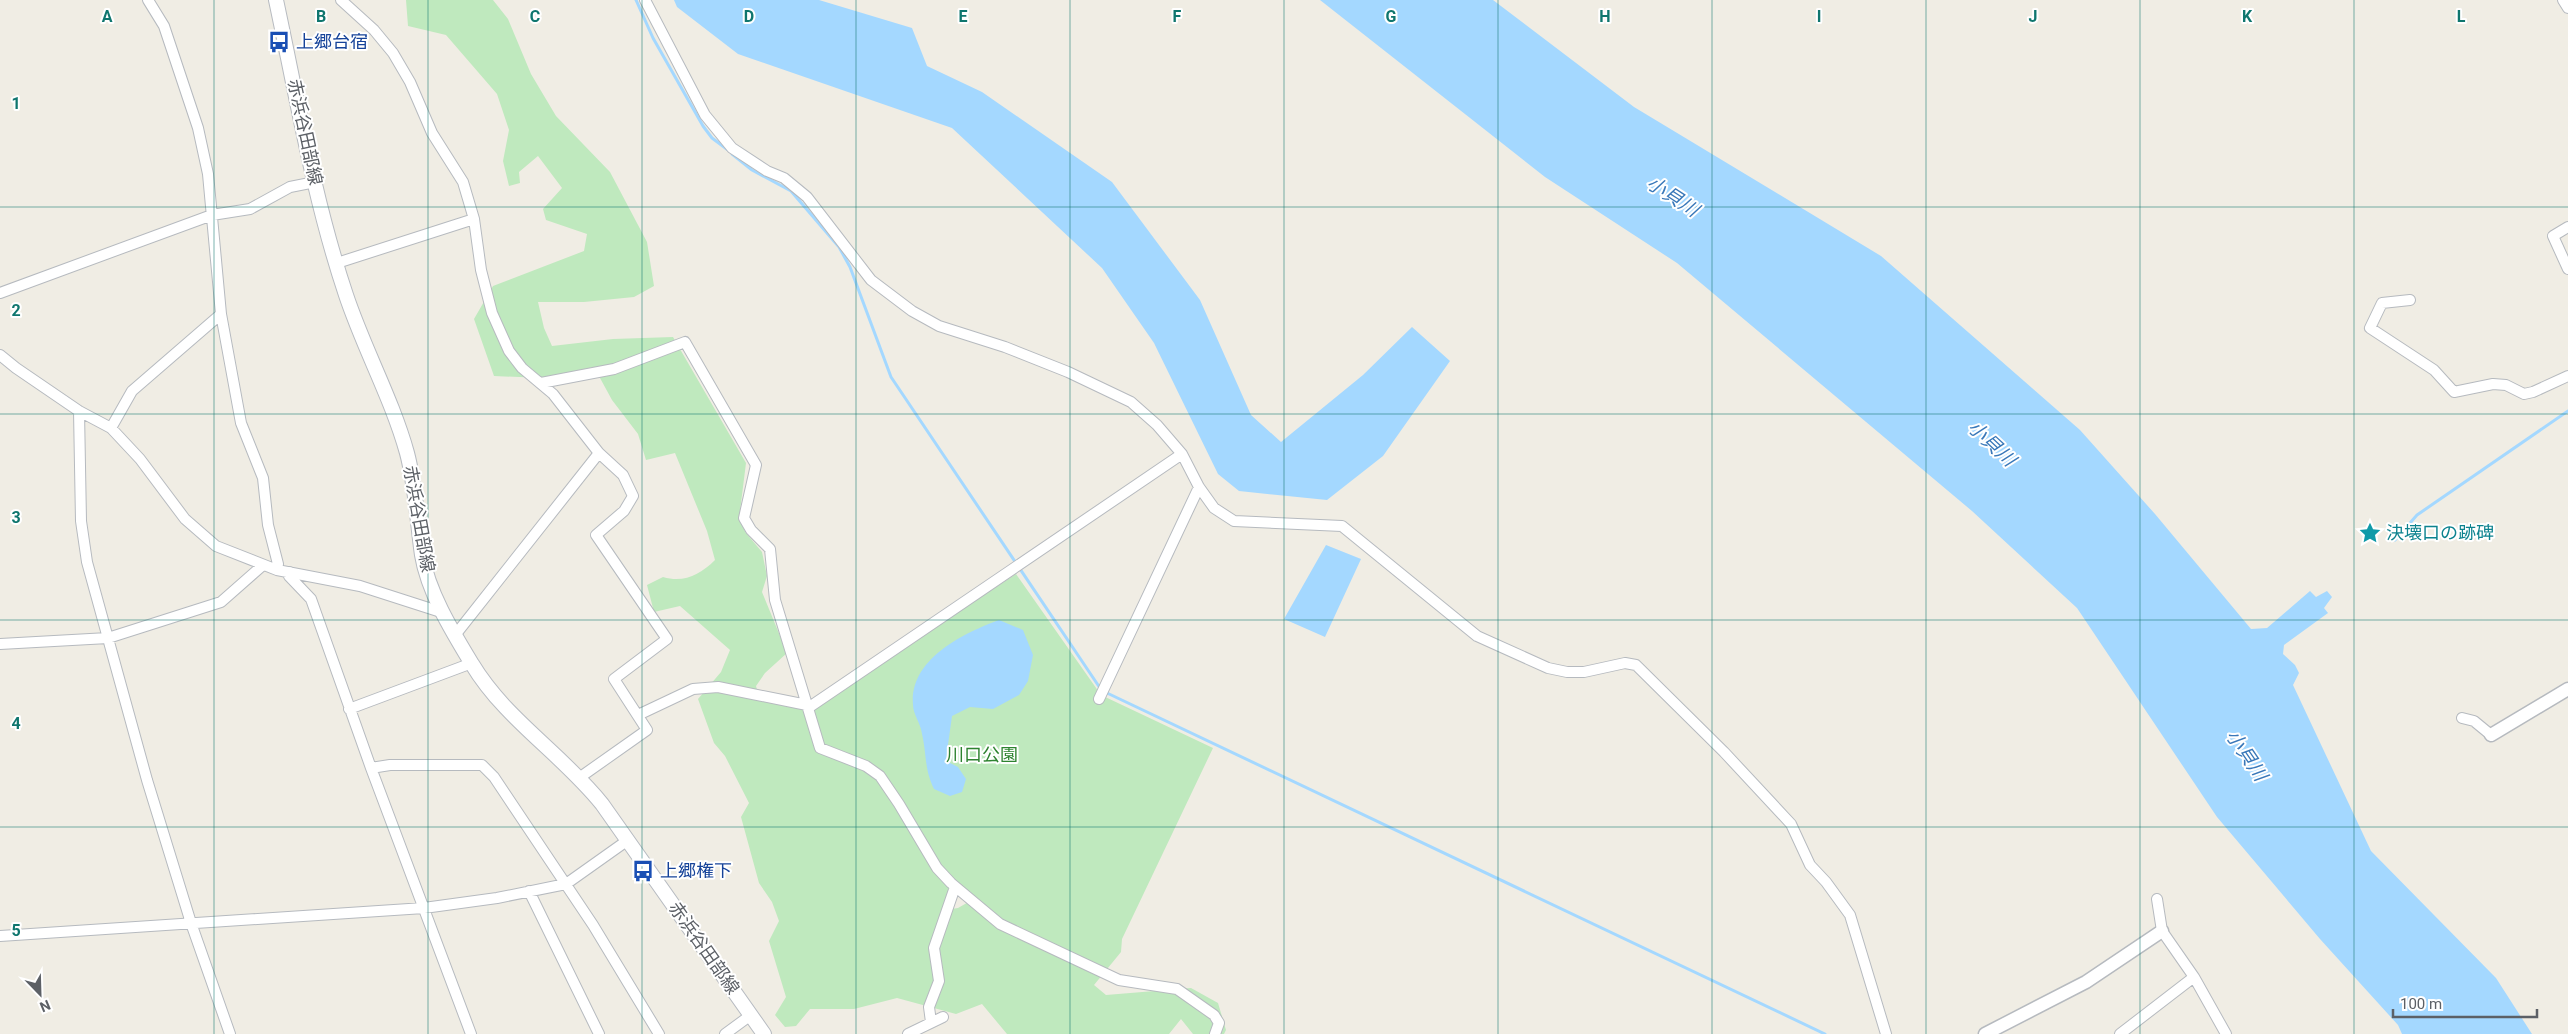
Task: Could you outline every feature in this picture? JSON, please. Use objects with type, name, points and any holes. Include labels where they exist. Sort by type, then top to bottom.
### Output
[{"type":"main road","name":"赤浜谷田部線","points":[[276,0],[315,182],[349,304],[407,453],[414,485],[424,564],[444,613],[472,663],[500,701],[579,778],[602,804],[764,1034]]},
{"type":"street","points":[[148,0],[164,26],[198,128],[208,174],[221,314],[241,423],[263,478],[277,570]]},
{"type":"street","points":[[341,0],[374,30],[393,53],[410,82],[432,133],[463,182],[474,219],[481,270],[492,313],[509,351],[522,368],[541,383],[599,453],[623,475],[633,496],[624,511],[596,535],[667,639],[614,679],[647,730],[579,778]]},
{"type":"street","points":[[645,0],[704,115],[732,148],[768,171],[784,178],[807,197],[871,280],[912,311],[939,326],[1041,361],[1131,402],[1157,425],[1182,454],[1199,487],[1214,508],[1234,521],[1342,526],[1477,636],[1548,668],[1567,672],[1584,672],[1625,663],[1636,665],[1687,714],[1791,824],[1810,865],[1850,914],[1886,1034]]},
{"type":"street","points":[[2563,0],[2568,8]]},
{"type":"street","points":[[0,293],[212,215],[250,209],[290,188],[315,182]]},
{"type":"street","points":[[337,262],[474,219]]},
{"type":"street","points":[[2568,227],[2553,236],[2568,269]]},
{"type":"street","points":[[2410,300],[2382,303],[2370,328],[2434,370],[2454,392],[2494,384],[2506,385],[2524,394],[2533,392],[2568,376]]},
{"type":"street","points":[[111,428],[132,391],[221,314]]},
{"type":"street","points":[[541,383],[614,368],[685,342],[756,465],[744,518],[751,530],[770,550],[775,600],[820,748],[866,766],[880,776],[937,868],[1000,924],[1119,980],[1177,989],[1214,1015],[1219,1023],[1215,1034]]},
{"type":"street","points":[[0,355],[79,410],[111,428],[140,459],[184,519],[216,546],[277,570],[360,586],[444,613]]},
{"type":"street","points":[[79,410],[81,521],[87,562],[147,780],[191,923],[230,1034]]},
{"type":"street","points":[[456,634],[599,453]]},
{"type":"street","points":[[638,715],[693,689],[718,687],[811,706],[1182,454]]},
{"type":"street","points":[[1100,699],[1199,487]]},
{"type":"street","points":[[0,644],[108,638],[221,602],[263,565]]},
{"type":"street","points":[[290,572],[289,576],[310,599],[349,709],[471,1034]]},
{"type":"street","points":[[349,709],[472,663]]},
{"type":"street","points":[[2462,718],[2474,722],[2491,735],[2568,689]]},
{"type":"street","points":[[371,768],[390,765],[482,765],[494,776],[566,884],[659,1034]]},
{"type":"street","points":[[0,936],[424,908],[566,884],[628,840]]},
{"type":"street","points":[[931,1022],[929,1007],[939,981],[934,948],[955,886]]},
{"type":"street","points":[[529,891],[599,1034]]},
{"type":"street","points":[[2157,898],[2162,931],[2194,977],[2226,1034]]},
{"type":"street","points":[[1985,1034],[2086,982],[2162,931]]},
{"type":"street","points":[[2120,1034],[2194,977]]},
{"type":"street","points":[[725,1034],[751,1015]]},
{"type":"street","points":[[908,1034],[944,1017]]},
{"type":"green space","name":"川口公園","points":[[406,0],[493,0],[508,19],[531,74],[556,116],[610,172],[647,242],[654,286],[634,297],[584,302],[538,302],[544,328],[552,346],[613,339],[673,337],[746,463],[739,519],[746,533],[762,552],[767,576],[762,592],[787,653],[765,673],[756,686],[759,697],[808,710],[1016,574],[1101,695],[1213,748],[1122,939],[1121,952],[1094,985],[1106,995],[1191,988],[1218,1003],[1226,1030],[1224,1034],[1193,1034],[1181,1019],[1169,1034],[1007,1034],[982,1004],[956,1014],[897,998],[854,1009],[810,1009],[796,1026],[785,1027],[775,1015],[786,997],[769,941],[779,921],[772,902],[759,883],[741,817],[749,803],[725,756],[714,743],[698,699],[721,672],[730,650],[680,606],[654,612],[647,585],[663,577],[671,579],[685,578],[704,570],[715,560],[707,531],[675,453],[646,460],[638,434],[612,400],[594,367],[543,378],[494,376],[474,319],[493,286],[584,251],[587,234],[546,220],[543,209],[562,188],[538,156],[519,172],[520,183],[509,186],[503,161],[509,130],[497,94],[446,35],[408,26]],"holes":[[[951,883],[972,900],[958,908],[945,910]]]},
{"type":"water","points":[[674,0],[819,0],[912,28],[927,66],[982,92],[1112,182],[1200,300],[1251,415],[1281,442],[1363,375],[1412,327],[1450,361],[1383,456],[1327,500],[1239,491],[1218,474],[1154,343],[1102,268],[952,128],[738,54],[677,7]]},
{"type":"water","name":"小貝川","points":[[1320,0],[1493,0],[1634,107],[1881,256],[2080,430],[2155,514],[2251,629],[2267,628],[2310,591],[2316,597],[2327,591],[2332,597],[2324,608],[2328,613],[2284,645],[2283,654],[2295,665],[2299,673],[2293,685],[2371,851],[2496,978],[2532,1034],[2402,1034],[2398,1025],[2320,939],[2217,817],[2077,608],[1972,511],[1677,263],[1545,177]]},
{"type":"water","points":[[1326,545],[1361,559],[1325,637],[1284,619]]},
{"type":"water","points":[[999,620],[1023,630],[1033,655],[1028,681],[1019,695],[993,709],[970,707],[952,716],[947,752],[950,763],[958,767],[966,779],[962,792],[950,796],[934,789],[931,782],[927,768],[924,742],[913,708],[914,689],[920,674],[929,661],[941,650],[970,632]]},
{"type":"waterway","points":[[636,0],[653,38],[703,126],[712,138],[728,150]]},
{"type":"waterway","points":[[732,154],[752,170],[791,191],[839,247],[850,267],[891,377],[1100,688]]},
{"type":"waterway","points":[[2395,540],[2417,515],[2568,411]]},
{"type":"waterway","points":[[1107,693],[1825,1034]]},
{"type":"place","name":"上郷台宿","points":[[279,42]]},
{"type":"place","name":"決壊口の跡碑","points":[[2370,533]]},
{"type":"place","name":"上郷権下","points":[[643,871]]}]
